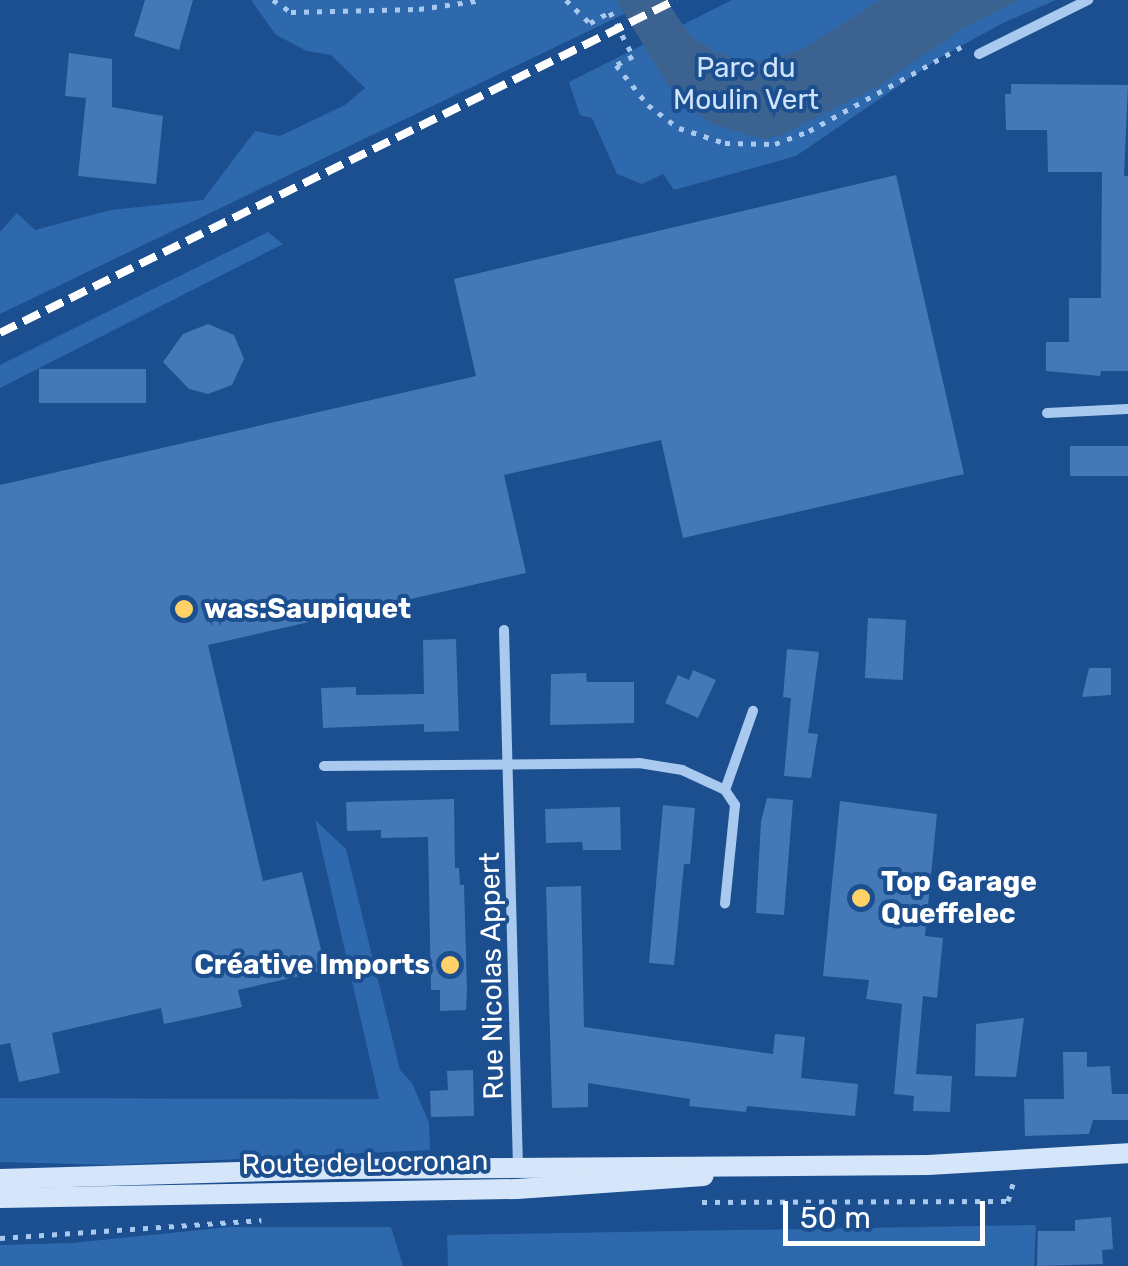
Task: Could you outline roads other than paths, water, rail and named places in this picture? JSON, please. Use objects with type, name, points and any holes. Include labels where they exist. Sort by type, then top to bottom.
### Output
[{"type":"main road","name":"Route de Locronan","points":[[0,1198],[518,1180],[677,1165],[730,1170],[958,1164],[1128,1152]]},
{"type":"main road","name":"Route de Locronan","points":[[0,1179],[518,1180]]},
{"type":"street","points":[[979,54],[1088,0]]},
{"type":"street","points":[[1047,414],[1128,409]]},
{"type":"street","name":"Rue Nicolas Appert","points":[[504,630],[518,1180]]},
{"type":"street","points":[[724,790],[753,711]]},
{"type":"street","points":[[324,766],[659,764],[724,790],[735,805],[726,903]]},
{"type":"railway","points":[[0,333],[676,0]]},
{"type":"place","name":"was:Saupiquet","points":[[184,609]]},
{"type":"place","name":"Top Garage Queffelec","points":[[861,898]]},
{"type":"place","name":"Créative Imports","points":[[450,965]]},
{"type":"park label","name":"Parc du Moulin Vert","points":[[746,84]]}]
